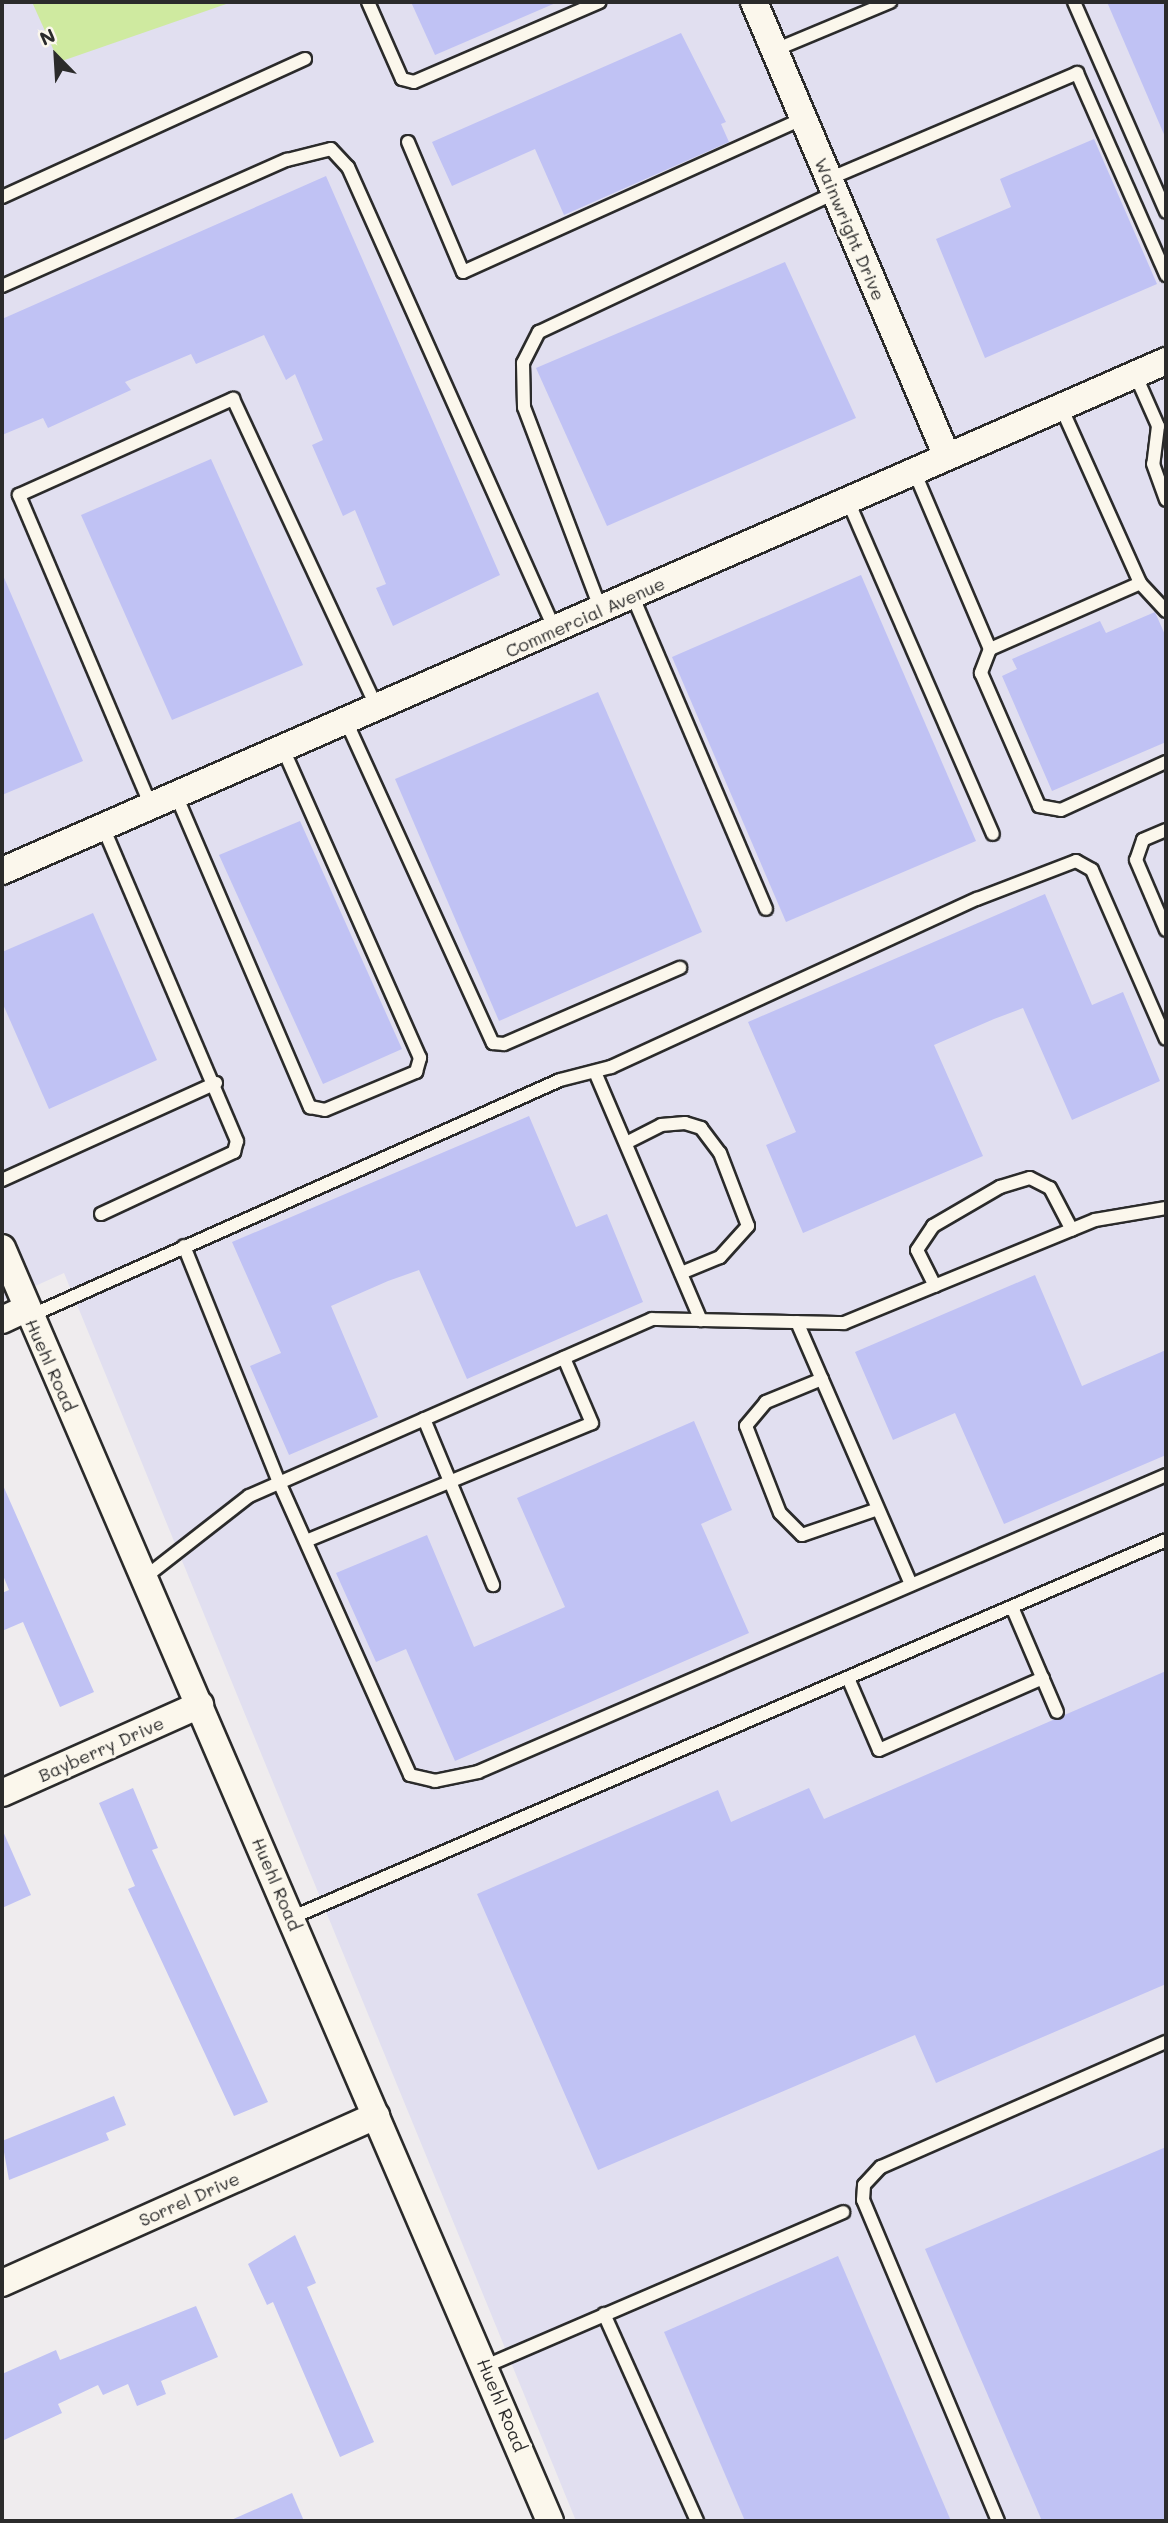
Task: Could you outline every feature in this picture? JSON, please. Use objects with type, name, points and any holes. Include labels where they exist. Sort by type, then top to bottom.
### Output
[{"type":"street","name":"Wainwright Drive","points":[[754,2],[947,457]]},
{"type":"street","name":"Commercial Avenue","points":[[2,871],[633,597],[1166,361]]},
{"type":"street","name":"Huehl Road","points":[[2,1248],[486,2366],[550,2521]]},
{"type":"street","points":[[2,1320],[28,1313]]},
{"type":"street","name":"Bayberry Drive","points":[[2,1793],[200,1705]]},
{"type":"street","name":"Sorrel Drive","points":[[2,2283],[376,2116]]},
{"type":"lane","points":[[368,2],[402,79],[414,82],[600,2]]},
{"type":"lane","points":[[775,50],[890,2]]},
{"type":"lane","points":[[1074,2],[1166,212]]},
{"type":"lane","points":[[2,197],[304,59]]},
{"type":"lane","points":[[601,610],[524,407],[523,363],[539,332],[832,186],[1077,73],[1166,275]]},
{"type":"lane","points":[[408,142],[463,272],[804,118]]},
{"type":"lane","points":[[2,286],[287,160],[331,149],[348,167],[556,630]]},
{"type":"lane","points":[[1135,374],[1162,424],[1153,464],[1166,500]]},
{"type":"lane","points":[[151,806],[19,495],[233,398],[377,708]]},
{"type":"lane","points":[[1061,407],[1140,583],[1166,611]]},
{"type":"lane","points":[[914,471],[990,649],[981,673],[1039,806],[1061,810],[1166,762]]},
{"type":"lane","points":[[848,501],[993,834]]},
{"type":"lane","points":[[990,649],[1140,583]]},
{"type":"lane","points":[[633,597],[766,909]]},
{"type":"lane","points":[[346,722],[493,1042],[504,1044],[680,968]]},
{"type":"lane","points":[[176,795],[310,1107],[325,1110],[416,1072],[419,1058],[283,749]]},
{"type":"lane","points":[[101,1214],[233,1152],[236,1128],[103,827]]},
{"type":"lane","points":[[1166,830],[1143,841],[1136,860],[1166,930]]},
{"type":"lane","points":[[28,1313],[184,1247],[560,1080],[595,1072],[1076,861],[1092,870],[1166,1039]]},
{"type":"lane","points":[[595,1072],[701,1320]]},
{"type":"lane","points":[[2,1181],[216,1083]]},
{"type":"lane","points":[[626,1143],[661,1125],[685,1123],[701,1128],[720,1153],[748,1226],[720,1257],[681,1273]]},
{"type":"lane","points":[[935,1286],[917,1250],[933,1226],[1000,1187],[1030,1178],[1050,1188],[1072,1230]]},
{"type":"lane","points":[[144,1578],[248,1496],[652,1319],[844,1323],[1072,1230],[1139,1209],[1166,1208]]},
{"type":"lane","points":[[184,1247],[279,1482],[410,1774],[435,1781],[478,1772],[1166,1475]]},
{"type":"lane","points":[[797,1322],[911,1584]]},
{"type":"lane","points":[[306,1541],[592,1423],[564,1358]]},
{"type":"lane","points":[[822,1379],[766,1402],[746,1426],[780,1513],[802,1535],[878,1509]]},
{"type":"lane","points":[[424,1419],[494,1586]]},
{"type":"lane","points":[[291,1918],[1166,1540]]},
{"type":"lane","points":[[1012,1607],[1057,1712]]},
{"type":"lane","points":[[848,1678],[879,1750],[1042,1678]]},
{"type":"lane","points":[[998,2521],[863,2200],[864,2185],[881,2167],[1166,2042]]},
{"type":"lane","points":[[486,2366],[843,2212]]},
{"type":"lane","points":[[604,2314],[697,2521]]},
{"type":"shaded area","points":[[2,2],[1166,2],[1166,2521],[576,2521],[64,1273],[2,1301]]},
{"type":"green space","points":[[32,2],[232,2],[59,62]]},
{"type":"building","points":[[411,2],[558,2],[435,55]]},
{"type":"building","points":[[1107,2],[1166,2],[1166,139]]},
{"type":"building","points":[[681,33],[726,122],[721,124],[729,142],[564,215],[535,149],[452,186],[432,142]]},
{"type":"building","points":[[1094,139],[1157,284],[985,358],[936,239],[1011,207],[1000,179]]},
{"type":"building","points":[[326,176],[500,575],[393,626],[376,588],[386,584],[355,510],[343,516],[312,445],[323,440],[295,374],[286,380],[264,335],[196,364],[191,354],[125,382],[131,390],[48,428],[43,418],[2,435],[2,319]]},
{"type":"building","points":[[785,262],[856,418],[607,526],[536,368]]},
{"type":"building","points":[[211,459],[303,665],[172,720],[81,515]]},
{"type":"building","points":[[2,573],[83,761],[2,795]]},
{"type":"building","points":[[861,575],[976,841],[786,922],[672,657]]},
{"type":"building","points":[[1155,612],[1166,637],[1166,742],[1052,791],[1002,676],[1017,669],[1012,659],[1100,621],[1106,633]]},
{"type":"building","points":[[598,692],[702,932],[499,1021],[395,779]]},
{"type":"building","points":[[300,821],[402,1049],[323,1084],[219,855]]},
{"type":"building","points":[[1045,894],[1092,1005],[1123,992],[1160,1081],[1072,1120],[1023,1008],[994,1019],[934,1045],[983,1156],[803,1233],[766,1145],[796,1132],[748,1022]]},
{"type":"building","points":[[93,913],[157,1060],[49,1109],[2,1002],[2,952]]},
{"type":"building","points":[[529,1116],[576,1227],[607,1214],[643,1302],[467,1379],[419,1270],[388,1281],[331,1306],[378,1417],[289,1455],[250,1366],[281,1353],[232,1242]]},
{"type":"building","points":[[1035,1275],[1082,1386],[1166,1350],[1166,1455],[1004,1524],[955,1413],[893,1440],[855,1352]]},
{"type":"building","points":[[694,1421],[732,1510],[701,1524],[749,1633],[455,1761],[406,1649],[376,1662],[336,1573],[427,1535],[474,1647],[565,1607],[517,1498]]},
{"type":"building","points":[[2,1483],[94,1692],[60,1707],[23,1622],[2,1631],[2,1593],[9,1590],[2,1573]]},
{"type":"building","points":[[1166,1671],[1166,1984],[936,2083],[915,2035],[598,2170],[477,1894],[718,1790],[731,1822],[809,1788],[824,1819]]},
{"type":"building","points":[[133,1788],[158,1848],[152,1850],[268,2102],[234,2116],[128,1889],[135,1886],[99,1803]]},
{"type":"building","points":[[2,1829],[31,1895],[2,1908]]},
{"type":"building","points":[[114,2096],[126,2125],[106,2133],[109,2140],[9,2180],[2,2141]]},
{"type":"building","points":[[1166,2147],[1166,2521],[1042,2521],[925,2249]]},
{"type":"building","points":[[295,2235],[316,2283],[307,2287],[374,2442],[340,2457],[273,2302],[267,2305],[248,2264]]},
{"type":"building","points":[[838,2256],[951,2521],[745,2521],[664,2332]]},
{"type":"building","points":[[196,2306],[218,2357],[161,2381],[166,2394],[137,2406],[128,2384],[103,2395],[98,2385],[58,2404],[62,2413],[2,2441],[2,2374],[56,2350],[60,2360]]},
{"type":"building","points":[[292,2493],[304,2521],[229,2521]]}]
